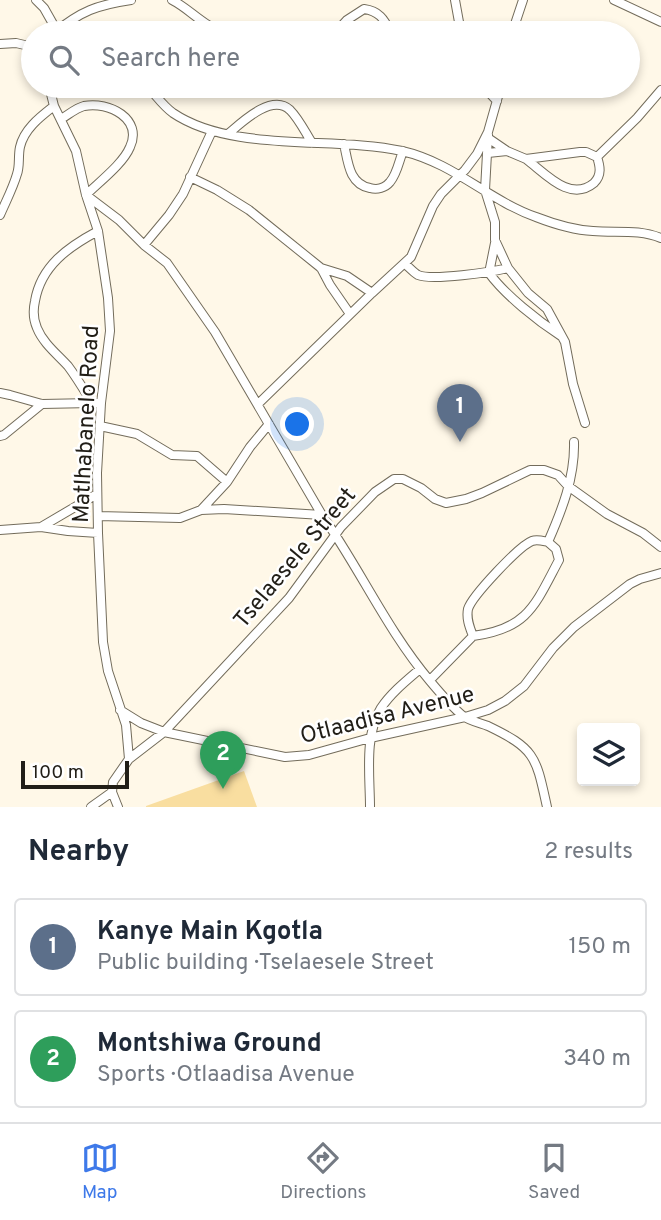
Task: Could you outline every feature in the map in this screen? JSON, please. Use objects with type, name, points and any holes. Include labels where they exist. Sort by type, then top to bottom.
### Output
[{"type":"street","points":[[36,0],[44,8],[50,21]]},
{"type":"street","points":[[70,21],[89,9],[131,0]]},
{"type":"street","points":[[172,0],[203,21]]},
{"type":"street","points":[[455,0],[459,21]]},
{"type":"street","points":[[516,21],[523,0]]},
{"type":"street","points":[[614,0],[661,22]]},
{"type":"street","points":[[346,21],[364,9],[377,12],[385,21]]},
{"type":"street","points":[[0,44],[21,44]]},
{"type":"street","points":[[597,156],[637,118],[661,90]]},
{"type":"street","name":"Matlhabanelo Road","points":[[52,98],[76,151],[98,231],[107,286],[109,343],[96,403],[100,426],[97,494],[103,642],[108,671],[126,725],[129,759]]},
{"type":"street","points":[[157,98],[174,114],[212,131],[247,138],[403,151],[440,164],[501,201],[534,217],[590,231],[643,232],[660,237]]},
{"type":"street","points":[[494,98],[497,101]]},
{"type":"street","points":[[498,98],[488,135],[485,190],[495,222],[494,253],[489,273],[496,283],[519,303],[563,337]]},
{"type":"street","points":[[61,119],[81,106],[97,104],[109,106],[122,115],[132,129],[130,149],[86,195],[167,263],[215,332],[398,638],[420,669],[465,718],[513,740],[531,754],[537,763],[547,807]]},
{"type":"street","points":[[228,134],[256,112],[281,104],[289,109],[312,143]]},
{"type":"street","points":[[0,215],[18,172],[23,138],[41,116],[54,106]]},
{"type":"street","points":[[144,245],[183,194],[212,131]]},
{"type":"street","points":[[488,135],[507,151],[526,159],[563,187],[574,191],[581,190],[598,178],[600,167],[597,156]]},
{"type":"street","points":[[258,404],[405,264],[416,249],[433,206],[477,154],[488,135]]},
{"type":"street","points":[[344,144],[350,174],[363,187],[375,190],[390,183],[403,151]]},
{"type":"street","points":[[488,153],[507,151]]},
{"type":"street","points":[[526,159],[580,152],[597,156]]},
{"type":"street","points":[[190,177],[249,210],[321,268],[350,314]]},
{"type":"street","points":[[96,403],[36,328],[33,312],[36,293],[54,261],[67,248],[98,231]]},
{"type":"street","points":[[495,240],[508,268],[528,293],[547,309],[563,337],[584,423]]},
{"type":"street","points":[[405,264],[419,275],[425,276],[489,273],[508,268]]},
{"type":"street","points":[[321,268],[347,276],[372,293]]},
{"type":"street","points":[[519,303],[528,293]]},
{"type":"street","points":[[0,393],[42,404],[96,403]]},
{"type":"street","points":[[0,436],[42,404]]},
{"type":"street","points":[[201,510],[227,482],[269,424]]},
{"type":"street","points":[[100,426],[137,434],[172,456],[197,456],[227,482]]},
{"type":"street","points":[[548,542],[561,514],[573,466],[574,442]]},
{"type":"street","name":"Tselaesele Street","points":[[129,759],[164,732],[303,582],[336,534],[375,492],[394,479],[402,479],[446,503],[482,493],[530,470],[544,470],[558,475],[568,486],[607,514],[643,533],[661,547]]},
{"type":"street","points":[[41,527],[97,494]]},
{"type":"street","points":[[98,516],[180,518],[201,510],[224,509],[322,515]]},
{"type":"street","points":[[0,530],[41,527],[98,533]]},
{"type":"street","points":[[430,680],[473,636],[506,629],[529,612],[559,560],[556,549],[548,542],[531,541],[480,590],[471,602],[467,615],[473,636]]},
{"type":"street","name":"Otlaadisa Avenue","points":[[120,709],[141,723],[164,732],[285,757],[309,755],[370,738],[465,718],[505,701],[524,686],[553,648],[574,627],[630,584],[661,573]]},
{"type":"street","points":[[370,807],[370,738],[374,722],[380,709],[398,688],[420,669]]},
{"type":"street","points":[[118,807],[112,792],[113,782],[129,759]]},
{"type":"street","points":[[91,807],[112,792]]},
{"type":"shaded area","points":[[244,771],[257,807],[146,807],[146,806]]},
{"type":"place","name":"Kanye Main Kgotla","points":[[460,442]]},
{"type":"place","name":"Montshiwa Ground","points":[[223,789]]}]
